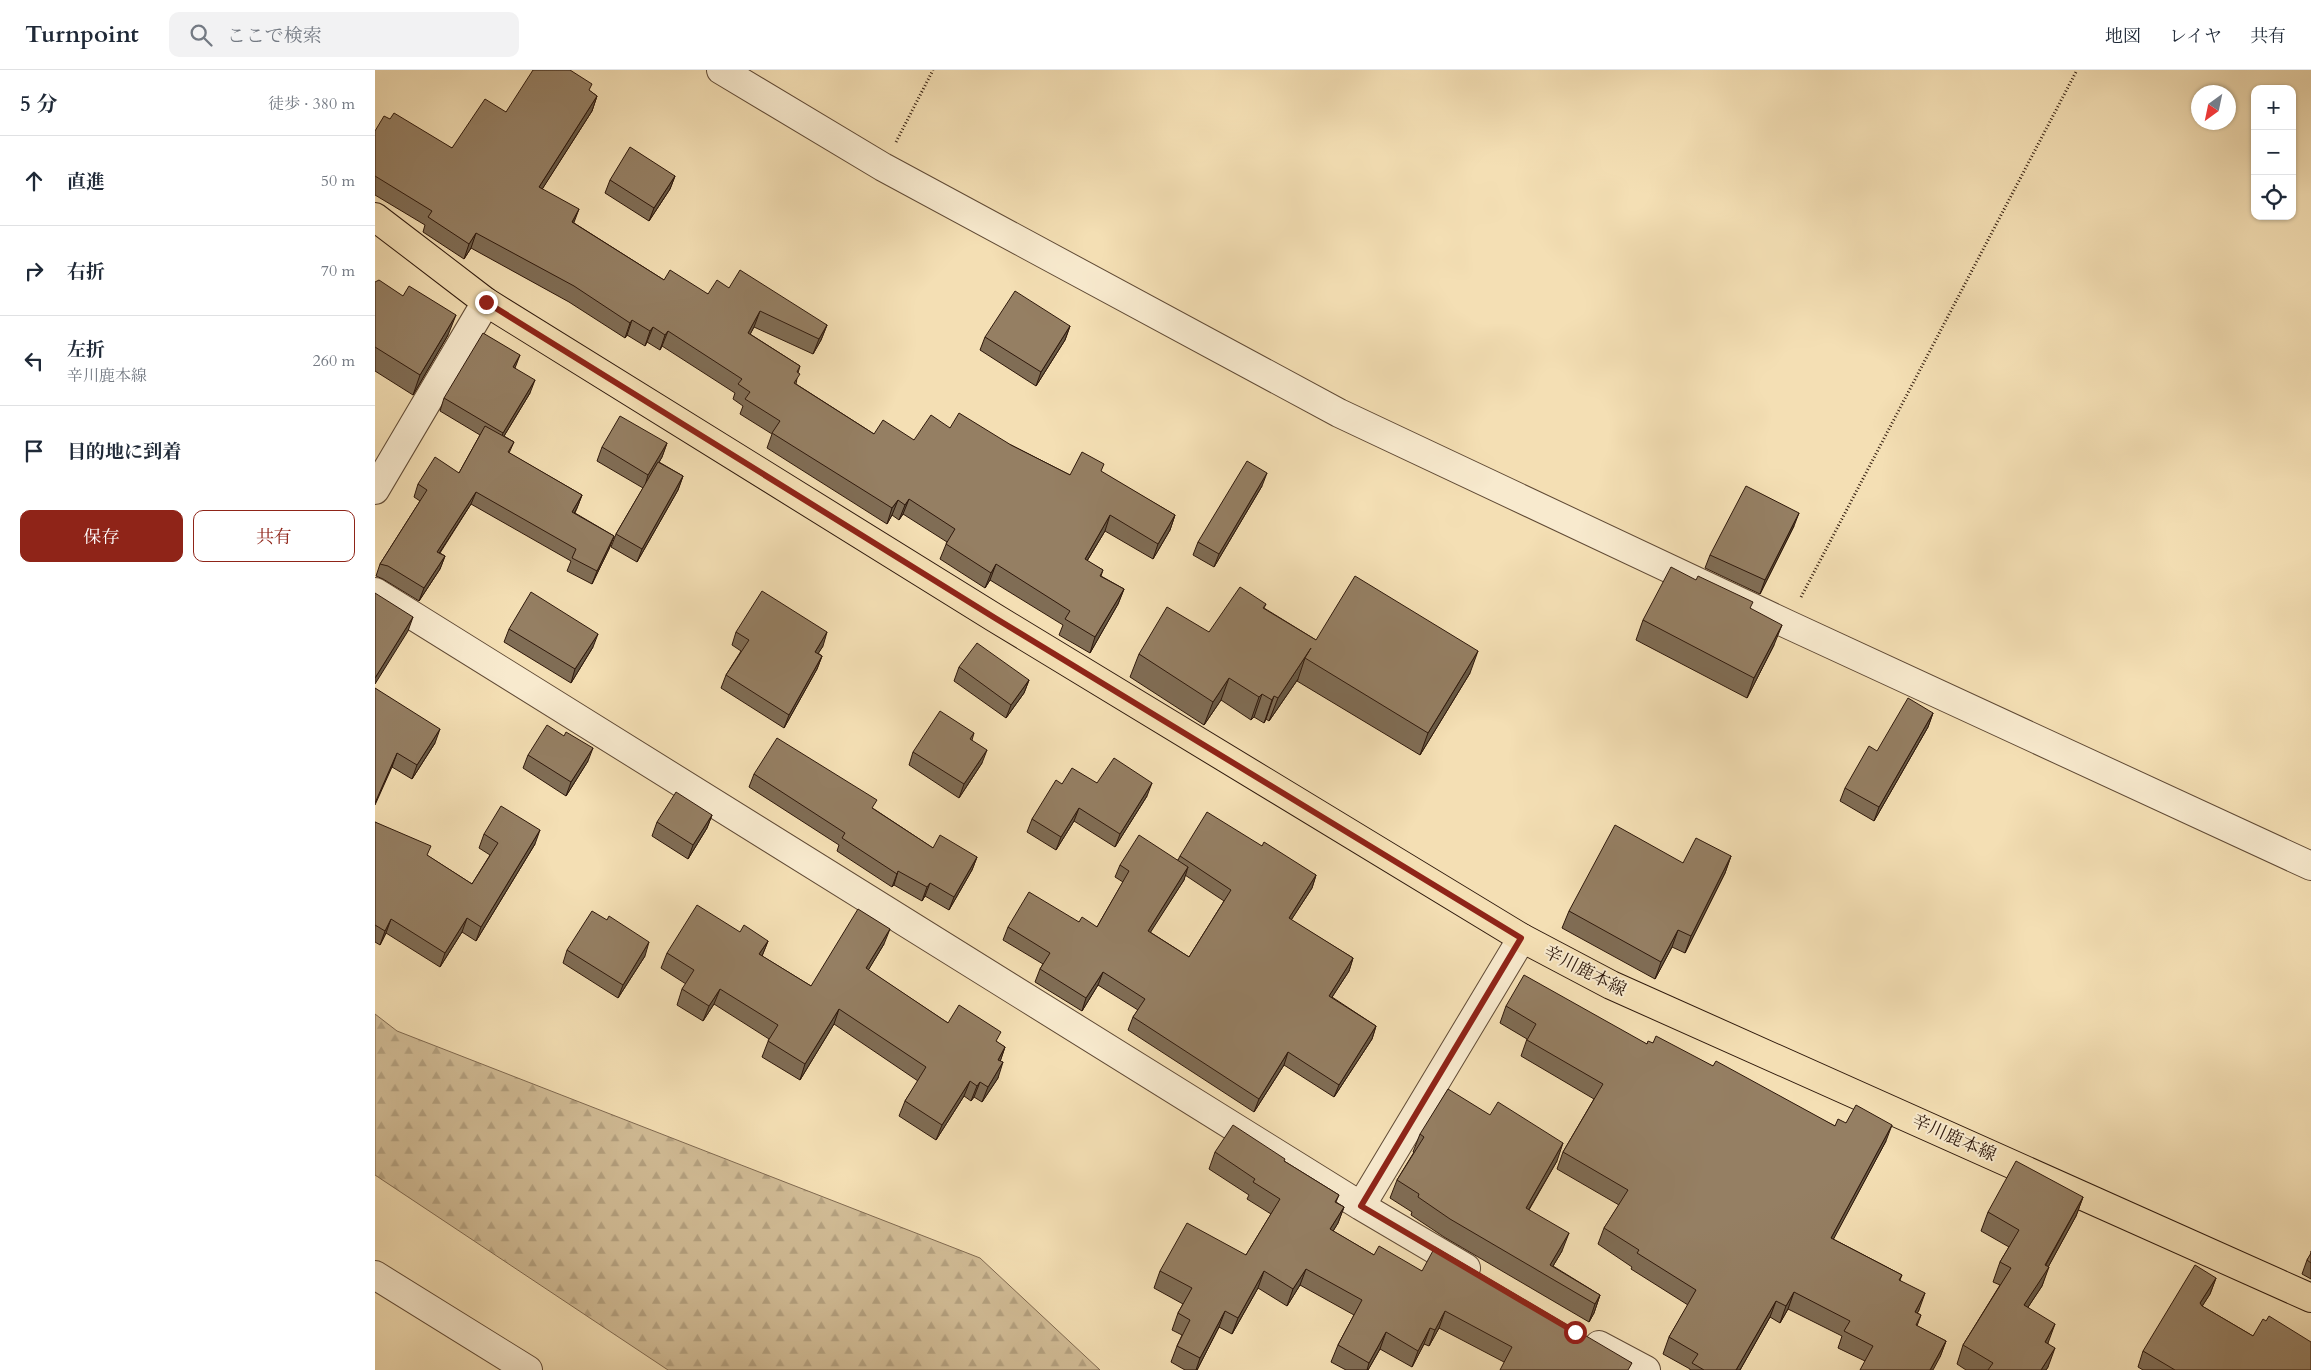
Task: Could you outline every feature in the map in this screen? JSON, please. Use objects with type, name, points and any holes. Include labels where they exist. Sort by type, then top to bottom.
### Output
[{"type":"main road","name":"辛川鹿本線","points":[[375,217],[486,302],[995,618],[1521,938],[1611,985],[2311,1298]]},
{"type":"street","points":[[721,70],[883,167],[1339,413],[1787,624],[2311,866]]},
{"type":"street","points":[[375,490],[486,302]]},
{"type":"street","points":[[375,592],[1361,1206],[1489,1282]]},
{"type":"street","points":[[1361,1206],[1521,938]]},
{"type":"street","points":[[375,1276],[512,1366]]},
{"type":"street","points":[[1575,1332],[1647,1370]]},
{"type":"path","points":[[883,167],[933,70]]},
{"type":"path","points":[[1787,624],[2077,70]]},
{"type":"green space","points":[[375,1014],[397,1031],[980,1258],[1100,1370],[668,1370],[375,1175]]},
{"type":"building","points":[[533,70],[570,70],[592,84],[589,90],[597,96],[539,187],[579,209],[572,222],[664,280],[670,270],[708,294],[717,280],[729,288],[740,270],[827,325],[819,339],[760,311],[748,333],[800,366],[797,372],[800,374],[794,383],[874,434],[883,420],[914,440],[931,415],[950,428],[959,413],[1011,445],[1070,475],[1082,452],[1104,464],[1101,471],[1175,515],[1158,544],[1110,515],[1085,559],[1103,570],[1100,576],[1124,589],[1095,637],[1065,619],[1070,611],[996,564],[991,573],[946,544],[955,529],[909,499],[905,505],[898,500],[892,508],[772,433],[780,421],[745,399],[750,392],[738,384],[742,379],[668,331],[665,335],[653,327],[650,331],[632,320],[630,323],[574,286],[476,233],[469,244],[428,217],[432,211],[375,176],[375,131],[384,116],[390,119],[394,113],[452,148],[485,99],[506,112]]},
{"type":"building","points":[[630,147],[675,176],[654,208],[610,180]]},
{"type":"building","points":[[379,280],[403,296],[409,286],[456,315],[420,375],[375,347],[375,282]]},
{"type":"building","points":[[1015,291],[1070,326],[1041,372],[985,337]]},
{"type":"building","points":[[483,333],[520,355],[513,367],[535,380],[503,433],[444,398]]},
{"type":"building","points":[[620,416],[667,443],[648,475],[602,447]]},
{"type":"building","points":[[485,426],[514,442],[508,452],[582,495],[572,512],[614,536],[597,571],[572,558],[576,549],[476,492],[437,552],[445,556],[424,588],[388,566],[380,564],[427,490],[418,484],[435,457],[459,473]]},
{"type":"building","points":[[1247,461],[1267,473],[1219,554],[1198,542]]},
{"type":"building","points":[[658,462],[683,476],[642,549],[616,534]]},
{"type":"building","points":[[1746,486],[1799,513],[1765,580],[1710,555]]},
{"type":"building","points":[[1671,567],[1696,580],[1698,576],[1753,602],[1750,608],[1782,625],[1754,678],[1643,620]]},
{"type":"building","points":[[1355,576],[1478,651],[1428,733],[1305,658],[1311,648],[1278,698],[1274,696],[1272,700],[1262,694],[1259,697],[1229,678],[1213,702],[1139,654],[1167,607],[1209,632],[1240,587],[1266,604],[1263,608],[1316,640]]},
{"type":"building","points":[[762,591],[827,632],[815,652],[822,656],[789,715],[726,675],[749,640],[736,632]]},
{"type":"building","points":[[531,592],[598,634],[575,669],[509,629]]},
{"type":"building","points":[[375,593],[413,617],[375,678]]},
{"type":"building","points":[[977,643],[1029,680],[1011,705],[959,667]]},
{"type":"building","points":[[375,688],[440,729],[417,765],[397,753],[375,803]]},
{"type":"building","points":[[1908,698],[1933,713],[1879,807],[1845,788],[1869,746],[1877,751]]},
{"type":"building","points":[[940,711],[974,733],[970,739],[987,750],[964,784],[913,752]]},
{"type":"building","points":[[547,725],[564,736],[566,732],[593,748],[571,782],[528,755]]},
{"type":"building","points":[[777,738],[877,800],[872,808],[933,848],[940,835],[977,857],[954,897],[930,883],[927,887],[898,871],[897,874],[842,838],[845,833],[754,774]]},
{"type":"building","points":[[1114,758],[1152,783],[1120,834],[1079,808],[1061,837],[1032,819],[1056,780],[1062,784],[1072,768],[1097,783]]},
{"type":"building","points":[[676,792],[712,815],[693,845],[657,822]]},
{"type":"building","points":[[501,806],[540,830],[481,927],[467,918],[445,953],[391,919],[385,931],[375,925],[375,822],[431,846],[427,855],[472,884],[498,843],[484,834]]},
{"type":"building","points":[[1207,812],[1262,846],[1264,842],[1316,875],[1289,918],[1353,958],[1329,996],[1376,1026],[1339,1085],[1288,1052],[1259,1099],[1133,1017],[1145,999],[1103,972],[1086,998],[1040,969],[1050,953],[1008,927],[1029,892],[1079,922],[1082,917],[1097,927],[1129,871],[1120,865],[1139,835],[1188,867],[1148,931],[1189,957],[1231,890],[1180,856]]},
{"type":"building","points":[[1615,825],[1683,863],[1696,838],[1731,856],[1691,936],[1678,930],[1661,962],[1569,911]]},
{"type":"building","points":[[697,905],[740,932],[744,925],[768,941],[759,954],[811,986],[858,909],[890,929],[866,968],[948,1023],[959,1005],[1001,1032],[996,1041],[1005,1047],[998,1060],[1003,1062],[988,1087],[980,1082],[977,1086],[970,1081],[942,1125],[905,1101],[926,1067],[839,1009],[805,1064],[768,1041],[778,1025],[720,989],[709,1006],[682,989],[694,970],[667,953]]},
{"type":"building","points":[[592,911],[607,920],[609,916],[649,942],[623,985],[567,950]]},
{"type":"building","points":[[1524,975],[1647,1044],[1648,1041],[1653,1043],[1656,1036],[1713,1066],[1716,1061],[1835,1126],[1838,1119],[1846,1123],[1856,1105],[1892,1125],[1831,1238],[1902,1275],[1899,1280],[1925,1293],[1915,1312],[1921,1315],[1916,1325],[1946,1341],[1930,1370],[1860,1370],[1873,1346],[1844,1331],[1850,1321],[1794,1292],[1786,1306],[1776,1301],[1736,1370],[1704,1370],[1692,1363],[1698,1354],[1669,1337],[1696,1290],[1637,1253],[1639,1250],[1604,1228],[1628,1190],[1563,1152],[1603,1084],[1527,1040],[1536,1024],[1506,1006]]},
{"type":"building","points":[[1448,1089],[1490,1115],[1498,1102],[1563,1143],[1526,1208],[1569,1233],[1550,1265],[1600,1295],[1595,1304],[1450,1219],[1418,1197],[1419,1194],[1397,1180],[1424,1137],[1420,1134]]},
{"type":"building","points":[[1233,1125],[1285,1159],[1284,1161],[1339,1195],[1335,1202],[1344,1207],[1330,1229],[1374,1255],[1379,1246],[1422,1271],[1435,1247],[1632,1363],[1628,1370],[1500,1370],[1512,1347],[1445,1311],[1435,1330],[1430,1328],[1418,1351],[1386,1332],[1369,1363],[1338,1345],[1362,1300],[1306,1269],[1293,1289],[1264,1271],[1238,1318],[1225,1311],[1200,1358],[1177,1346],[1190,1320],[1178,1313],[1192,1288],[1160,1271],[1187,1223],[1246,1255],[1280,1199],[1253,1182],[1255,1179],[1215,1152]]},
{"type":"building","points":[[2016,1161],[2083,1197],[2045,1265],[2049,1267],[2024,1305],[2055,1324],[2045,1342],[2055,1348],[2041,1370],[1988,1370],[1993,1363],[1963,1345],[2011,1268],[2000,1262],[2019,1230],[1988,1212]]},
{"type":"building","points":[[2311,1253],[2311,1263],[2307,1260]]},
{"type":"building","points":[[2195,1265],[2216,1278],[2200,1303],[2202,1306],[2253,1336],[2263,1319],[2266,1321],[2269,1316],[2311,1342],[2311,1370],[2175,1370],[2143,1351]]},
{"type":"route","points":[[486,302],[995,618],[1521,938],[1361,1206],[1575,1332]]}]
